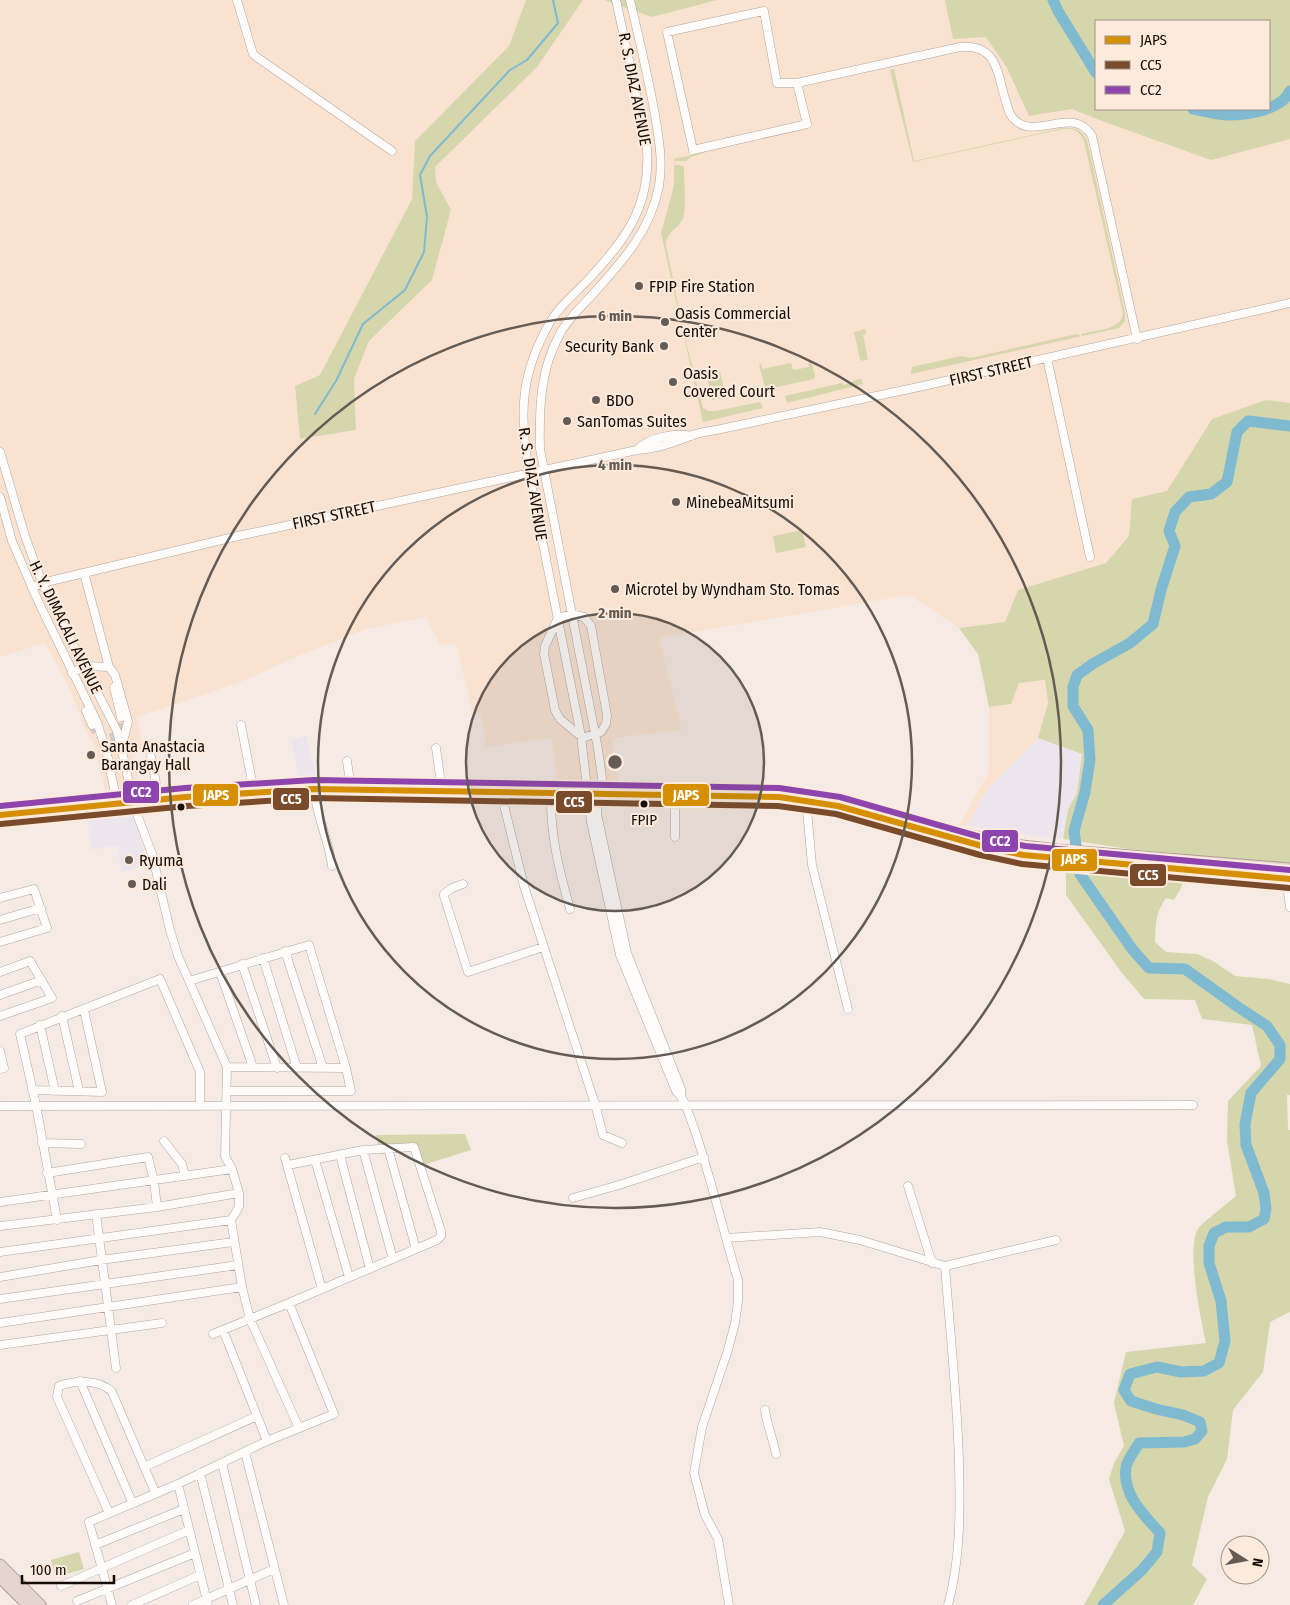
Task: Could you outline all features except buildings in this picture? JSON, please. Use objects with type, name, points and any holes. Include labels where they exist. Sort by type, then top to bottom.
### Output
[{"type":"highway","points":[[0,814],[132,801],[314,789],[806,799],[929,831],[958,841],[1011,853],[1107,859],[1289,875]]},
{"type":"highway","points":[[0,1565],[40,1605]]},
{"type":"highway","points":[[0,1577],[28,1605]]},
{"type":"street","points":[[237,0],[253,54],[392,150]]},
{"type":"street","name":"R. S. DIAZ AVENUE","points":[[593,794],[529,473],[523,412],[526,379],[536,348],[553,317],[608,259],[629,231],[639,208],[645,185],[647,150],[638,99],[616,0]]},
{"type":"street","name":"R. S. DIAZ AVENUE","points":[[593,794],[602,778],[596,734],[540,449],[539,412],[542,383],[553,347],[562,330],[617,268],[641,236],[652,211],[659,187],[662,163],[651,96],[630,0]]},
{"type":"street","points":[[797,83],[807,124],[693,150],[666,32],[764,11],[777,83],[797,83],[960,47],[976,47],[986,52],[995,66],[1010,115],[1017,123],[1031,127],[1073,122],[1086,128],[1092,136],[1137,339]]},
{"type":"street","points":[[638,99],[651,96]]},
{"type":"street","points":[[645,185],[659,187]]},
{"type":"street","name":"FIRST STREET","points":[[32,588],[42,583],[238,536],[544,469],[647,449],[682,441],[691,436],[1137,339],[1290,303]]},
{"type":"street","points":[[1047,358],[1090,557]]},
{"type":"street","name":"H. Y. DIMACALI AVENUE","points":[[0,452],[25,536],[42,583],[117,731],[132,801],[152,854],[178,956],[227,1067]]},
{"type":"street","name":"H. Y. DIMACALI AVENUE","points":[[0,497],[12,541],[32,588],[97,722],[117,803]]},
{"type":"street","points":[[546,559],[560,556]]},
{"type":"street","points":[[84,573],[108,667],[115,675],[128,721],[121,748]]},
{"type":"street","points":[[571,614],[584,617],[591,626],[607,715],[605,726],[596,734],[581,736],[557,715],[544,649],[558,618],[571,614]]},
{"type":"street","points":[[72,673],[85,666],[108,667]]},
{"type":"street","points":[[115,675],[114,689],[121,717]]},
{"type":"street","points":[[80,688],[81,698],[92,725]]},
{"type":"street","points":[[241,725],[254,792]]},
{"type":"street","points":[[436,748],[442,791]]},
{"type":"street","points":[[151,757],[159,799]]},
{"type":"street","points":[[347,761],[351,789]]},
{"type":"street","points":[[110,770],[126,768]]},
{"type":"street","points":[[314,789],[315,805],[332,866]]},
{"type":"street","points":[[501,792],[520,874],[595,1104],[602,1135],[622,1143]]},
{"type":"street","points":[[551,794],[550,820],[561,877],[570,908]]},
{"type":"street","points":[[593,794],[627,953],[681,1089],[681,1096],[704,1157],[738,1280],[735,1323],[702,1427],[694,1473],[705,1515],[718,1540],[729,1605]]},
{"type":"street","points":[[675,796],[675,837]]},
{"type":"street","points":[[806,799],[812,865],[848,1009]]},
{"type":"street","points":[[1289,875],[1290,907]]},
{"type":"street","points":[[463,884],[452,888],[444,896],[468,972],[543,947]]},
{"type":"street","points":[[0,898],[34,888],[47,928],[0,942]]},
{"type":"street","points":[[0,920],[41,908]]},
{"type":"street","points":[[189,981],[309,945],[351,1090],[227,1091]]},
{"type":"street","points":[[285,951],[323,1068]]},
{"type":"street","points":[[263,958],[297,1068]]},
{"type":"street","points":[[0,972],[30,961],[52,998],[0,1016]]},
{"type":"street","points":[[242,964],[276,1068]]},
{"type":"street","points":[[220,972],[253,1067]]},
{"type":"street","points":[[56,1220],[36,1106],[20,1034],[160,979],[200,1072],[200,1105]]},
{"type":"street","points":[[0,995],[42,980]]},
{"type":"street","points":[[32,1090],[102,1092],[84,1010]]},
{"type":"street","points":[[62,1016],[79,1091]]},
{"type":"street","points":[[40,1025],[55,1090]]},
{"type":"street","points":[[0,1051],[4,1068],[0,1069]]},
{"type":"street","points":[[299,1428],[250,1319],[233,1242],[231,1220],[239,1206],[239,1193],[232,1168],[225,1156],[227,1067],[346,1068]]},
{"type":"street","points":[[0,1106],[595,1104],[686,1106],[1193,1105]]},
{"type":"street","points":[[164,1141],[182,1164],[185,1176]]},
{"type":"street","points":[[42,1143],[81,1144]]},
{"type":"street","points":[[213,1334],[289,1304],[437,1240],[441,1236],[441,1231],[414,1147],[363,1150],[315,1160],[286,1162],[322,1289]]},
{"type":"street","points":[[388,1148],[416,1249]]},
{"type":"street","points":[[363,1150],[393,1259]]},
{"type":"street","points":[[340,1155],[370,1269]]},
{"type":"street","points":[[47,1173],[148,1157],[154,1181],[157,1207]]},
{"type":"street","points":[[573,1198],[704,1157]]},
{"type":"street","points":[[315,1160],[349,1277]]},
{"type":"street","points":[[0,1202],[154,1181],[232,1168]]},
{"type":"street","points":[[908,1186],[932,1263]]},
{"type":"street","points":[[0,1226],[157,1207],[239,1193]]},
{"type":"street","points":[[96,1214],[116,1368]]},
{"type":"street","points":[[0,1252],[231,1220]]},
{"type":"street","points":[[726,1238],[820,1232],[860,1240],[945,1266],[1056,1240]]},
{"type":"street","points":[[0,1276],[233,1242]]},
{"type":"street","points":[[0,1299],[238,1265]]},
{"type":"street","points":[[945,1266],[958,1433],[960,1503],[957,1561],[948,1605]]},
{"type":"street","points":[[0,1323],[242,1287]]},
{"type":"street","points":[[112,1605],[89,1522],[155,1492],[178,1484],[267,1441],[334,1414],[289,1304]]},
{"type":"street","points":[[0,1344],[162,1323]]},
{"type":"street","points":[[223,1330],[267,1441]]},
{"type":"street","points":[[80,1381],[132,1502]]},
{"type":"street","points":[[109,1513],[58,1397],[59,1386],[69,1382],[80,1381],[107,1387],[112,1392],[155,1492]]},
{"type":"street","points":[[766,1410],[766,1422],[772,1434],[776,1454]]},
{"type":"street","points":[[144,1466],[257,1416]]},
{"type":"street","points":[[245,1452],[284,1605]]},
{"type":"street","points":[[222,1463],[256,1605]]},
{"type":"street","points":[[200,1473],[233,1605]]},
{"type":"street","points":[[178,1484],[207,1602]]},
{"type":"street","points":[[95,1546],[184,1508]]},
{"type":"street","points":[[61,1586],[189,1530]]},
{"type":"street","points":[[77,1601],[195,1553]]},
{"type":"street","points":[[193,1605],[207,1602],[229,1589],[274,1569]]},
{"type":"street","points":[[132,1605],[200,1575]]},
{"type":"shaded area","points":[[0,0],[526,0],[509,46],[415,141],[412,199],[320,375],[295,386],[300,439],[356,430],[354,379],[369,341],[432,280],[451,210],[435,182],[435,167],[537,67],[583,0],[1290,0],[1290,403],[1266,400],[1212,419],[1167,491],[1132,499],[1129,536],[1106,563],[1018,590],[1005,622],[959,628],[909,595],[659,638],[682,730],[612,738],[619,783],[557,784],[552,738],[486,747],[481,714],[473,715],[456,643],[440,645],[426,617],[366,629],[298,656],[248,679],[136,718],[144,748],[132,751],[140,789],[105,790],[93,741],[90,741],[70,689],[45,643],[0,657]]},
{"type":"shaded area","points":[[1045,680],[1048,703],[1038,738],[987,790],[967,826],[959,825],[989,772],[989,707],[1011,704],[1019,683]]},
{"type":"shaded area","points":[[306,735],[316,776],[299,777],[291,740]]},
{"type":"shaded area","points":[[1038,738],[1082,754],[1077,793],[1068,810],[1063,839],[967,826],[987,790]]},
{"type":"shaded area","points":[[128,808],[137,826],[148,865],[121,872],[118,845],[91,850],[87,814]]},
{"type":"green space","points":[[526,0],[583,0],[537,67],[435,167],[436,182],[451,210],[432,280],[369,341],[354,379],[356,430],[300,439],[295,386],[320,375],[412,199],[415,141],[509,46]]},
{"type":"green space","points":[[604,0],[717,0],[652,17]]},
{"type":"green space","points":[[945,0],[1290,0],[1290,139],[1211,160],[1072,109],[1029,116],[1007,68],[986,37],[953,39]]},
{"type":"green space","points":[[894,69],[914,161],[1063,128],[1071,128],[1077,130],[1087,140],[1125,313],[1125,321],[1119,328],[1082,336],[1081,334],[1113,326],[1118,323],[1123,313],[1084,141],[1078,133],[1070,129],[1063,129],[913,162],[890,70]]},
{"type":"green space","points":[[709,151],[691,157],[686,161],[674,161],[674,159]]},
{"type":"green space","points":[[674,161],[675,165],[684,167],[685,210],[682,220],[668,236],[666,245],[684,334],[703,408],[708,411],[716,411],[760,402],[763,408],[703,422],[661,233],[674,186]]},
{"type":"green space","points":[[865,329],[866,334],[863,335],[868,359],[863,361],[860,359],[854,332]]},
{"type":"green space","points":[[1079,334],[1080,337],[911,374],[912,367],[961,356],[971,358],[1072,335]]},
{"type":"green space","points":[[808,361],[811,361],[814,379],[768,389],[765,388],[759,364],[761,364],[762,369],[791,363],[793,370],[809,367]]},
{"type":"green space","points":[[720,371],[726,397],[712,400],[706,374]]},
{"type":"green space","points":[[859,379],[862,380],[863,384],[787,403],[785,396],[842,383],[844,385]]},
{"type":"green space","points":[[1266,400],[1290,403],[1290,863],[1128,849],[1063,839],[1068,810],[1077,793],[1082,754],[1038,738],[1048,703],[1045,680],[1019,683],[1011,704],[989,707],[978,654],[959,628],[1005,622],[1018,590],[1106,563],[1129,536],[1132,499],[1167,491],[1212,419]]},
{"type":"green space","points":[[802,530],[806,547],[776,553],[773,536]]},
{"type":"green space","points":[[1066,865],[1117,869],[1127,872],[1185,875],[1181,888],[1174,900],[1166,898],[1160,908],[1156,924],[1155,942],[1166,952],[1197,954],[1213,961],[1235,976],[1268,979],[1290,984],[1290,1095],[1287,1095],[1288,1130],[1290,1130],[1290,1312],[1270,1322],[1263,1372],[1233,1410],[1227,1459],[1208,1497],[1192,1565],[1207,1579],[1193,1605],[1084,1605],[1125,1531],[1109,1479],[1114,1463],[1124,1446],[1114,1403],[1126,1352],[1206,1343],[1194,1268],[1193,1252],[1195,1239],[1200,1226],[1236,1196],[1227,1141],[1228,1101],[1261,1066],[1252,1025],[1202,1019],[1195,1000],[1144,999],[1122,973],[1066,895]]},
{"type":"green space","points":[[465,1134],[471,1150],[423,1165],[415,1144],[378,1144],[376,1135]]},
{"type":"green space","points":[[79,1552],[84,1569],[56,1577],[51,1560]]},
{"type":"waterway","points":[[315,414],[336,381],[363,324],[405,290],[424,252],[427,217],[420,175],[430,156],[510,70],[527,60],[558,23],[553,0]]},
{"type":"waterway","points":[[1053,0],[1095,71]]},
{"type":"waterway","points":[[1270,108],[1280,103],[1290,91]]},
{"type":"waterway","points":[[1197,110],[1224,115],[1236,115],[1263,110]]},
{"type":"waterway","points":[[1103,1605],[1142,1570],[1157,1552],[1160,1533],[1136,1504],[1127,1487],[1126,1467],[1129,1458],[1139,1443],[1184,1442],[1195,1439],[1202,1431],[1200,1422],[1183,1415],[1131,1401],[1124,1390],[1130,1374],[1157,1367],[1181,1372],[1204,1371],[1219,1363],[1225,1341],[1221,1301],[1209,1263],[1209,1246],[1214,1233],[1226,1227],[1249,1227],[1264,1219],[1266,1209],[1264,1193],[1246,1145],[1245,1124],[1251,1093],[1280,1059],[1280,1045],[1267,1026],[1185,969],[1149,968],[1132,949],[1080,874],[1074,831],[1085,792],[1090,760],[1088,730],[1073,706],[1073,687],[1077,675],[1130,643],[1153,624],[1161,590],[1175,546],[1169,531],[1175,512],[1189,497],[1211,494],[1227,482],[1237,432],[1248,421],[1290,426]]},
{"type":"tunnel","points":[[92,725],[100,736],[111,738],[119,731],[121,717]]},
{"type":"transit line","name":"CC2","points":[[0,806],[185,788],[314,780],[779,788],[840,797],[984,838],[1025,846],[1290,870]]},
{"type":"transit line","name":"JAPS","points":[[0,815],[186,797],[314,789],[779,797],[838,806],[982,846],[1023,855],[1290,879]]},
{"type":"transit line","name":"CC5","points":[[1,824],[187,806],[314,798],[778,806],[836,814],[980,855],[1022,864],[1289,888]]},
{"type":"place","name":"FPIP Fire Station","points":[[639,286]]},
{"type":"place","name":"Oasis Commercial Center","points":[[665,322]]},
{"type":"place","name":"Security Bank","points":[[664,346]]},
{"type":"place","name":"Oasis Covered Court","points":[[673,382]]},
{"type":"place","name":"BDO","points":[[596,400]]},
{"type":"place","name":"SanTomas Suites","points":[[567,421]]},
{"type":"place","name":"MinebeaMitsumi","points":[[676,502]]},
{"type":"place","name":"Microtel by Wyndham Sto. Tomas","points":[[615,589]]},
{"type":"place","name":"Santa Anastacia Barangay Hall","points":[[91,755]]},
{"type":"place","name":"FPIP","points":[[644,804]]},
{"type":"place","name":"Ryuma","points":[[129,860]]},
{"type":"place","name":"Dali","points":[[132,884]]}]
